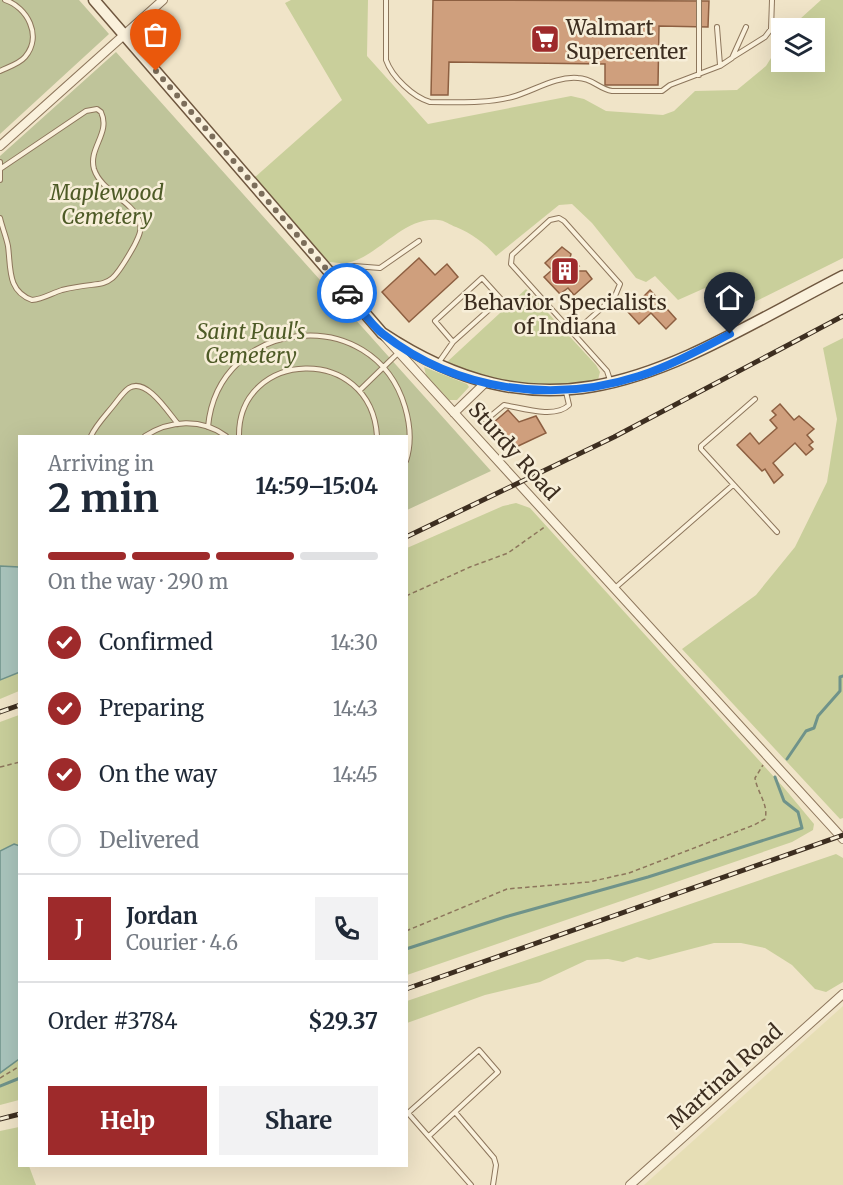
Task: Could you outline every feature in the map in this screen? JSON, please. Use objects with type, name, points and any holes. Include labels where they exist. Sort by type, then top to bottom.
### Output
[{"type":"street","name":"Sturdy Road","points":[[94,0],[382,333],[843,839]]},
{"type":"street","points":[[0,146],[163,0]]},
{"type":"street","points":[[382,333],[437,366],[485,383],[540,392],[566,391],[640,376],[699,350],[843,276]]},
{"type":"street","points":[[454,413],[485,383]]},
{"type":"street","name":"Martinal Road","points":[[630,1185],[843,994]]},
{"type":"lane","points":[[0,71],[24,57],[32,41],[33,32],[25,13],[12,2],[5,0]]},
{"type":"lane","points":[[386,0],[386,60],[389,68],[410,92],[429,102],[483,102],[512,97],[560,79],[577,77],[590,79],[606,90],[657,92],[720,66],[765,37],[771,28],[772,0]]},
{"type":"lane","points":[[699,0],[699,75]]},
{"type":"lane","points":[[717,27],[720,66]]},
{"type":"lane","points":[[732,57],[747,27]]},
{"type":"lane","points":[[0,180],[0,166],[86,111],[97,109],[101,112],[104,124],[95,151],[93,166],[100,178],[138,218],[141,230],[120,271],[109,282],[63,290],[32,300],[21,295],[13,285],[8,247],[0,218]]},
{"type":"lane","points":[[574,333],[615,296],[620,284],[564,221],[556,218],[550,220],[512,255],[511,264],[607,371],[612,383]]},
{"type":"lane","points":[[328,271],[354,266],[380,268],[419,241]]},
{"type":"lane","points":[[437,366],[453,342],[501,299],[482,278],[435,321],[453,342]]},
{"type":"lane","points":[[207,427],[214,397],[223,380],[245,356],[271,342],[305,334],[325,336],[361,349],[383,368],[399,390],[408,416],[410,435],[408,448]]},
{"type":"lane","points":[[360,390],[399,352]]},
{"type":"lane","points":[[239,435],[241,421],[251,398],[266,382],[282,372],[306,368],[320,369],[344,377],[360,390],[372,410],[377,435]]},
{"type":"lane","points":[[92,435],[95,428],[124,393],[137,385],[149,390],[178,424]]},
{"type":"lane","points":[[486,420],[504,405],[554,412],[566,409],[569,405],[566,391]]},
{"type":"lane","points":[[754,399],[700,446],[777,532]]},
{"type":"lane","points":[[147,435],[160,428],[178,424],[207,427],[224,435]]},
{"type":"lane","points":[[615,588],[733,485]]},
{"type":"lane","points":[[429,1136],[498,1072],[478,1050],[408,1113],[471,1185]]},
{"type":"lane","points":[[455,1112],[494,1158],[496,1164],[494,1185]]},
{"type":"path","points":[[408,595],[470,567],[508,553],[552,522]]},
{"type":"path","points":[[408,930],[507,889],[589,882],[629,873],[754,825],[765,819],[767,811],[756,788],[755,777],[759,769],[771,759]]},
{"type":"path","points":[[0,767],[18,762]]},
{"type":"path","points":[[0,1078],[18,1067]]},
{"type":"shaded area","points":[[843,1006],[843,1185],[644,1185]]},
{"type":"green space","points":[[0,0],[79,0],[109,34],[0,134]]},
{"type":"green space","points":[[291,0],[368,0],[367,56],[428,124],[571,96],[584,99],[606,111],[663,115],[674,111],[695,91],[737,90],[766,66],[771,58],[771,72],[825,72],[825,18],[801,18],[821,0],[843,0],[843,258],[720,319],[714,312],[705,288],[678,300],[655,276],[646,282],[636,278],[592,223],[572,204],[559,205],[496,256],[472,235],[438,220],[413,224],[359,259],[345,263],[329,262],[254,178],[342,100],[285,3]]},
{"type":"green space","points":[[116,52],[491,471],[408,510],[408,435],[18,435],[18,582],[0,584],[0,156]]},
{"type":"green space","points":[[526,289],[596,365],[600,372],[598,380],[575,386],[503,383],[452,367],[447,362]]},
{"type":"green space","points":[[843,338],[843,818],[840,819],[682,649],[756,595],[795,547],[827,482],[837,419],[823,348]]},
{"type":"green space","points":[[424,367],[467,384],[469,387],[457,400],[449,400],[426,375]]},
{"type":"green space","points":[[516,503],[530,508],[785,789],[814,824],[813,830],[792,842],[408,975],[408,548],[503,506]]},
{"type":"green space","points":[[18,672],[18,691],[0,699],[0,680]]},
{"type":"green space","points":[[18,715],[18,846],[14,844],[0,851],[0,722]]},
{"type":"green space","points":[[836,854],[843,858],[843,982],[826,992],[815,989],[792,965],[765,948],[741,943],[714,943],[649,960],[637,957],[623,962],[608,959],[587,960],[540,982],[485,995],[408,1023],[408,1001]]},
{"type":"green space","points":[[18,1060],[18,1100],[0,1105],[0,1073]]},
{"type":"green space","points":[[18,1127],[18,1167],[29,1167],[36,1185],[0,1185],[0,1131]]},
{"type":"water","points":[[0,566],[18,567],[18,673],[0,680]]},
{"type":"water","points":[[14,844],[18,845],[18,1060],[0,1073],[0,851]]},
{"type":"building","name":"Walmart Supercenter","points":[[433,0],[709,1],[708,27],[659,26],[658,85],[605,85],[605,64],[449,62],[448,95],[431,95]]},
{"type":"building","name":"Behavior Specialists of Indiana","points":[[562,247],[571,254],[569,262],[572,264],[575,262],[579,266],[575,268],[578,271],[586,271],[592,279],[574,295],[568,288],[560,294],[544,277],[552,270],[545,263]]},
{"type":"building","points":[[419,258],[435,275],[447,264],[458,277],[409,322],[382,292]]},
{"type":"building","points":[[650,290],[676,319],[666,329],[651,313],[639,324],[628,312]]},
{"type":"building","points":[[780,404],[794,420],[799,416],[814,429],[807,435],[813,442],[809,445],[813,449],[806,455],[795,443],[773,463],[783,475],[774,483],[765,469],[762,471],[737,445],[750,433],[759,444],[777,428],[770,420],[776,415],[772,411]]},
{"type":"building","points":[[508,410],[519,422],[536,416],[546,433],[516,447],[493,423]]},
{"type":"waterway","points":[[787,759],[806,731],[814,728],[818,716],[840,691],[840,677],[843,676]]},
{"type":"waterway","points":[[408,948],[505,917],[648,877],[802,828],[798,812],[784,801],[775,777]]},
{"type":"waterway","points":[[0,1086],[18,1079]]},
{"type":"railway","points":[[408,536],[614,437],[843,316]]},
{"type":"railway","points":[[0,712],[18,706]]},
{"type":"railway","points":[[408,988],[843,835]]},
{"type":"railway","points":[[0,1119],[18,1114]]},
{"type":"way so far","points":[[156,71],[347,293]]},
{"type":"place","name":"Walmart Supercenter","points":[[545,39]]},
{"type":"place","name":"Behavior Specialists of Indiana","points":[[565,271]]},
{"type":"route","points":[[347,293],[382,333],[406,350],[469,379],[540,392],[572,391],[640,376],[730,334]]},
{"type":"park label","name":"Maplewood Cemetery","points":[[107,204]]},
{"type":"park label","name":"Saint Paul's Cemetery","points":[[251,343]]}]
